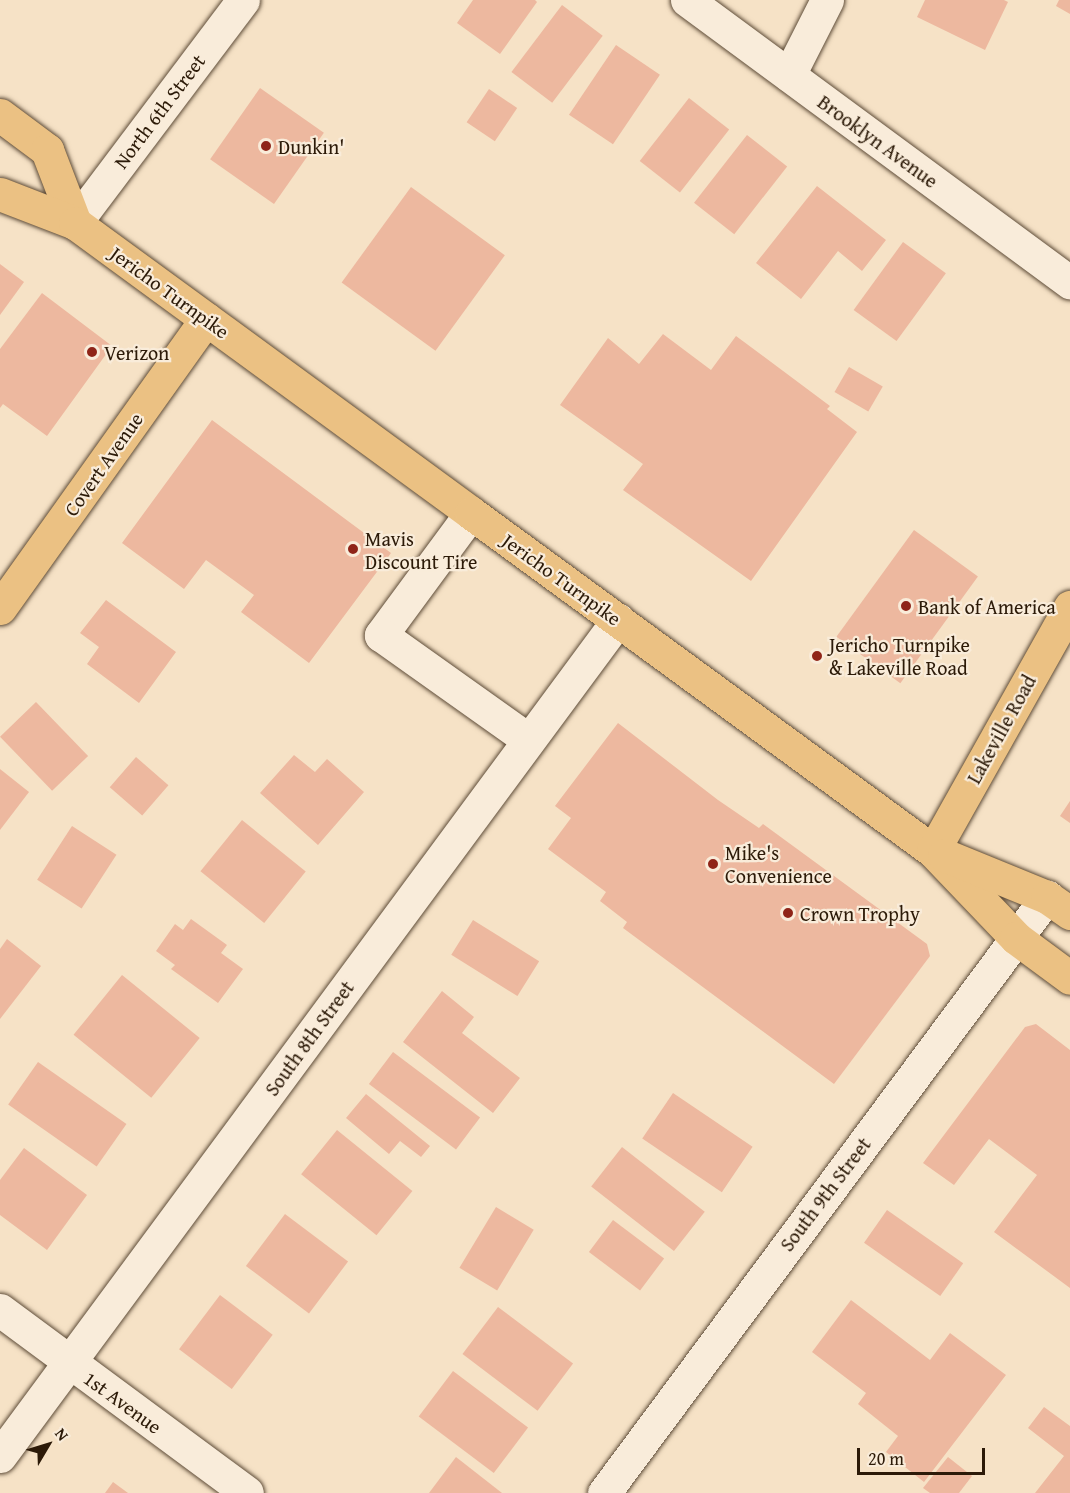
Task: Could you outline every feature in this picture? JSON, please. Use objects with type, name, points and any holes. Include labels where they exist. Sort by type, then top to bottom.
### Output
[{"type":"main road","points":[[0,115],[47,150],[75,223]]},
{"type":"main road","name":"Jericho Turnpike","points":[[0,194],[75,223],[618,620],[933,851],[1016,938],[1070,978]]},
{"type":"main road","name":"Covert Avenue","points":[[0,608],[206,319]]},
{"type":"main road","name":"Lakeville Road","points":[[933,851],[1070,607]]},
{"type":"main road","name":"Jericho Turnpike","points":[[933,851],[1059,905]]},
{"type":"street","name":"North 6th Street","points":[[75,223],[243,0]]},
{"type":"street","name":"Brooklyn Avenue","points":[[687,0],[1070,282]]},
{"type":"street","points":[[789,75],[827,0]]},
{"type":"street","points":[[471,513],[381,635],[528,740]]},
{"type":"street","name":"South 8th Street","points":[[0,1456],[618,620]]},
{"type":"street","name":"South 9th Street","points":[[604,1493],[1016,938],[1059,905]]},
{"type":"street","name":"1st Avenue","points":[[0,1310],[247,1493]]},
{"type":"building","points":[[473,0],[535,0],[537,2],[500,54],[457,23]]},
{"type":"building","points":[[925,0],[1004,0],[1008,2],[985,50],[917,17]]},
{"type":"building","points":[[1059,0],[1070,0],[1070,14],[1056,6]]},
{"type":"building","points":[[562,5],[603,36],[552,103],[511,72]]},
{"type":"building","points":[[616,45],[660,75],[613,144],[569,115]]},
{"type":"building","name":"Dunkin'","points":[[260,88],[324,133],[274,204],[210,159]]},
{"type":"building","points":[[489,89],[517,108],[495,141],[467,122]]},
{"type":"building","points":[[689,98],[729,129],[680,192],[640,161]]},
{"type":"building","points":[[747,135],[787,166],[734,234],[694,203]]},
{"type":"building","points":[[817,186],[886,240],[862,271],[838,251],[801,299],[756,263]]},
{"type":"building","points":[[411,187],[505,255],[435,351],[342,282]]},
{"type":"building","points":[[903,242],[946,273],[897,341],[854,310]]},
{"type":"building","points":[[0,264],[24,282],[0,315]]},
{"type":"building","points":[[42,293],[112,346],[47,436],[3,404],[0,408],[0,349]]},
{"type":"building","points":[[663,334],[711,370],[736,336],[830,406],[827,409],[857,432],[751,581],[623,490],[643,464],[560,405],[608,338],[639,364]]},
{"type":"building","points":[[849,367],[883,386],[868,412],[834,392]]},
{"type":"building","points":[[212,420],[391,553],[309,663],[241,612],[254,595],[206,560],[184,589],[122,543]]},
{"type":"building","name":"Bank of America","points":[[914,530],[978,576],[900,683],[836,637]]},
{"type":"building","points":[[106,600],[176,652],[139,703],[87,664],[99,647],[80,633]]},
{"type":"building","points":[[36,702],[88,756],[52,791],[0,737]]},
{"type":"building","points":[[618,723],[718,800],[759,828],[763,824],[927,944],[930,956],[834,1084],[623,928],[627,922],[600,901],[606,892],[548,849],[571,818],[555,806]]},
{"type":"building","points":[[294,755],[315,772],[327,759],[364,792],[318,845],[260,793]]},
{"type":"building","points":[[136,757],[168,785],[142,815],[110,787]]},
{"type":"building","points":[[0,769],[29,792],[0,830]]},
{"type":"building","points":[[1070,801],[1070,823],[1060,816]]},
{"type":"building","points":[[242,820],[306,872],[264,923],[200,871]]},
{"type":"building","points":[[72,826],[116,855],[82,909],[37,880]]},
{"type":"building","points":[[191,919],[227,945],[221,953],[243,969],[218,1003],[171,969],[175,965],[156,951],[175,924],[183,930]]},
{"type":"building","points":[[473,920],[539,961],[517,996],[451,955]]},
{"type":"building","points":[[7,939],[41,966],[0,1019],[0,949]]},
{"type":"building","points":[[122,975],[200,1038],[151,1098],[74,1035]]},
{"type":"building","points":[[442,991],[474,1017],[462,1033],[520,1078],[493,1113],[403,1042]]},
{"type":"building","points":[[1036,1024],[1070,1050],[1070,1288],[994,1232],[1037,1175],[989,1139],[954,1185],[923,1163],[1025,1027]]},
{"type":"building","points":[[393,1052],[480,1118],[456,1150],[369,1084]]},
{"type":"building","points":[[38,1062],[126,1124],[97,1167],[8,1105]]},
{"type":"building","points":[[673,1093],[753,1147],[722,1192],[642,1139]]},
{"type":"building","points":[[366,1094],[430,1146],[421,1157],[400,1141],[389,1154],[346,1118]]},
{"type":"building","points":[[337,1130],[412,1191],[377,1235],[301,1174]]},
{"type":"building","points":[[622,1147],[705,1212],[674,1251],[591,1186]]},
{"type":"building","points":[[24,1148],[87,1195],[47,1250],[0,1215],[0,1180]]},
{"type":"building","points":[[496,1207],[534,1230],[497,1291],[459,1268]]},
{"type":"building","points":[[887,1210],[963,1263],[940,1296],[864,1243]]},
{"type":"building","points":[[285,1214],[348,1262],[309,1313],[246,1266]]},
{"type":"building","points":[[613,1220],[664,1259],[640,1290],[589,1252]]},
{"type":"building","points":[[220,1295],[273,1335],[232,1389],[179,1349]]},
{"type":"building","points":[[851,1300],[930,1360],[950,1333],[1006,1375],[924,1482],[886,1452],[898,1436],[858,1404],[866,1393],[812,1352]]},
{"type":"building","points":[[498,1307],[573,1364],[538,1411],[462,1354]]},
{"type":"building","points":[[453,1371],[528,1428],[494,1473],[419,1417]]},
{"type":"building","points":[[1044,1407],[1070,1426],[1070,1493],[1035,1493],[1064,1456],[1028,1428]]},
{"type":"building","points":[[456,1457],[502,1493],[429,1493]]},
{"type":"building","points":[[948,1457],[972,1476],[959,1493],[930,1493],[923,1488]]},
{"type":"building","points":[[113,1482],[128,1493],[105,1493]]},
{"type":"place","name":"Dunkin'","points":[[266,146]]},
{"type":"place","name":"Verizon","points":[[92,352]]},
{"type":"place","name":"Mavis Discount Tire","points":[[353,549]]},
{"type":"place","name":"Bank of America","points":[[906,606]]},
{"type":"place","name":"Jericho Turnpike & Lakeville Road","points":[[817,656]]},
{"type":"place","name":"Mike's Convenience","points":[[713,864]]},
{"type":"place","name":"Crown Trophy","points":[[788,913]]}]
